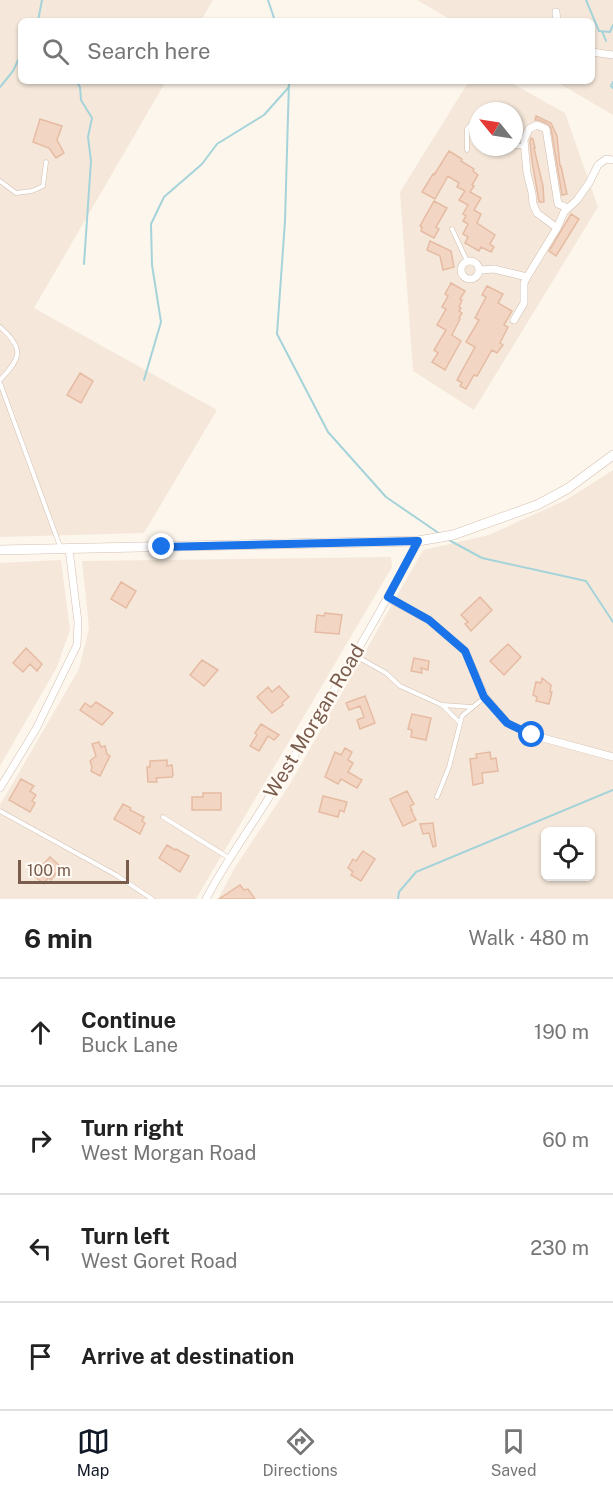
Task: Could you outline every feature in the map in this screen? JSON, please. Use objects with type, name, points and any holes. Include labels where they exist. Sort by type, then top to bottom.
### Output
[{"type":"street","points":[[556,12],[557,18]]},
{"type":"street","points":[[595,52],[613,55]]},
{"type":"street","points":[[557,228],[537,213],[533,204],[524,140],[529,129],[537,125],[546,129],[558,204],[568,208]]},
{"type":"street","points":[[514,320],[525,303],[524,283],[564,212],[577,200],[598,165],[606,159],[613,160]]},
{"type":"street","points":[[467,261],[476,262],[480,270],[475,278],[469,280],[464,277],[461,268],[467,261]]},
{"type":"street","points":[[480,270],[494,269],[527,277]]},
{"type":"street","points":[[0,550],[418,541],[453,535],[537,504],[567,489],[613,455]]},
{"type":"street","name":"West Morgan Road","points":[[206,899],[354,655],[418,541]]},
{"type":"street","points":[[0,788],[3,777],[36,729],[78,645],[78,622],[65,549]]},
{"type":"street","points":[[388,597],[429,620],[465,651],[484,697],[507,723],[532,735],[613,757]]},
{"type":"lane","points":[[467,150],[466,129],[469,126]]},
{"type":"lane","points":[[0,181],[16,193],[32,191],[43,186],[46,162]]},
{"type":"lane","points":[[452,229],[467,261]]},
{"type":"lane","points":[[0,327],[16,343],[17,355],[13,366],[0,382],[65,549]]},
{"type":"lane","points":[[354,655],[386,674],[400,686],[442,705],[472,707]]},
{"type":"lane","points":[[437,797],[449,767],[462,716],[484,697]]},
{"type":"lane","points":[[442,705],[460,723]]},
{"type":"lane","points":[[0,811],[116,875],[152,899]]},
{"type":"lane","points":[[163,817],[230,858]]},
{"type":"shaded area","points":[[0,0],[213,0],[203,18],[18,18],[18,84],[164,84],[34,308],[217,410],[144,533],[0,537]]},
{"type":"shaded area","points":[[417,0],[613,0],[613,115],[560,84],[595,84],[595,18],[448,18]]},
{"type":"shaded area","points":[[467,84],[513,84],[565,113],[598,207],[474,410],[413,371],[400,192]]},
{"type":"shaded area","points":[[613,470],[613,899],[218,899],[234,869],[290,784],[423,550],[489,535],[566,500]]},
{"type":"shaded area","points":[[391,557],[392,567],[196,899],[0,899],[0,805],[79,669],[89,628],[82,561]]},
{"type":"shaded area","points":[[61,560],[70,630],[57,667],[0,766],[0,563]]},
{"type":"building","points":[[536,116],[551,123],[557,136],[560,166],[567,194],[562,195],[551,128],[548,124],[535,120]]},
{"type":"building","points":[[40,119],[62,126],[57,140],[64,153],[56,158],[49,148],[33,142]]},
{"type":"building","points":[[531,138],[543,186],[544,202],[539,202],[532,161]]},
{"type":"building","points":[[449,151],[462,159],[461,161],[474,169],[473,171],[478,175],[470,192],[481,198],[474,210],[481,214],[477,223],[495,235],[490,244],[494,247],[491,252],[481,247],[479,251],[465,243],[468,237],[463,234],[468,224],[463,221],[466,216],[463,214],[468,205],[459,200],[465,191],[457,187],[459,183],[448,176],[435,199],[422,192]]},
{"type":"building","points":[[434,201],[447,208],[436,227],[439,229],[434,238],[421,231],[420,226]]},
{"type":"building","points":[[571,214],[579,219],[556,256],[549,251]]},
{"type":"building","points":[[430,241],[451,251],[454,267],[443,270],[440,256],[427,250]]},
{"type":"building","points":[[451,283],[465,291],[460,299],[462,300],[459,311],[462,313],[452,335],[461,341],[445,370],[432,362],[438,353],[434,350],[446,330],[437,325],[446,309],[442,307]]},
{"type":"building","points":[[487,286],[503,294],[498,303],[512,311],[504,325],[508,327],[500,343],[503,345],[497,353],[492,350],[477,376],[474,375],[466,389],[460,386],[462,383],[457,380],[475,347],[466,342],[479,320],[475,318],[486,297],[482,295]]},
{"type":"building","points":[[80,373],[93,381],[81,403],[67,395]]},
{"type":"building","points":[[121,582],[136,591],[126,608],[111,599]]},
{"type":"building","points":[[480,597],[492,610],[471,631],[465,624],[468,622],[461,615]]},
{"type":"building","points":[[325,613],[342,615],[339,634],[315,632],[317,615],[324,616]]},
{"type":"building","points":[[508,644],[521,657],[504,675],[490,661]]},
{"type":"building","points":[[26,648],[42,664],[37,671],[30,664],[23,672],[13,663]]},
{"type":"building","points":[[414,658],[429,661],[428,670],[421,668],[422,673],[411,671]]},
{"type":"building","points":[[202,660],[218,670],[204,686],[190,675]]},
{"type":"building","points":[[542,678],[551,685],[549,704],[536,701],[537,697],[533,695],[536,682],[541,683]]},
{"type":"building","points":[[279,686],[289,697],[272,713],[257,697],[268,687],[272,692]]},
{"type":"building","points":[[365,696],[375,723],[360,729],[357,720],[364,717],[360,706],[349,710],[346,703]]},
{"type":"building","points":[[96,702],[113,713],[102,725],[80,710],[85,703],[91,707]]},
{"type":"building","points":[[412,714],[431,718],[426,740],[411,737],[412,730],[408,729]]},
{"type":"building","points":[[261,724],[279,735],[274,740],[268,736],[259,751],[250,746]]},
{"type":"building","points":[[99,742],[101,747],[105,746],[110,756],[100,776],[91,771],[90,761],[96,756],[92,744]]},
{"type":"building","points":[[345,748],[352,752],[348,760],[353,763],[348,772],[362,780],[357,788],[341,779],[338,784],[325,777],[335,752],[341,755]]},
{"type":"building","points":[[490,752],[491,759],[496,758],[498,771],[482,773],[483,783],[473,785],[470,759],[477,758],[476,754]]},
{"type":"building","points":[[167,760],[167,766],[172,765],[172,777],[156,778],[157,782],[148,782],[147,767],[150,767],[150,761]]},
{"type":"building","points":[[21,779],[34,786],[30,791],[36,795],[32,801],[35,803],[30,812],[9,800]]},
{"type":"building","points":[[407,791],[414,804],[410,806],[416,820],[403,826],[390,799]]},
{"type":"building","points":[[203,793],[221,793],[221,810],[192,810],[192,797],[203,797]]},
{"type":"building","points":[[323,796],[347,802],[344,812],[340,810],[338,817],[319,812]]},
{"type":"building","points":[[123,804],[144,817],[142,821],[145,823],[140,834],[114,819]]},
{"type":"building","points":[[433,823],[436,846],[433,847],[429,833],[423,834],[420,824]]},
{"type":"building","points":[[167,845],[189,856],[180,872],[159,858]]},
{"type":"building","points":[[363,851],[375,859],[361,881],[351,875],[353,872],[348,868],[353,859],[356,861]]},
{"type":"building","points":[[50,857],[61,867],[51,880],[48,878],[44,884],[33,875]]},
{"type":"building","points":[[240,885],[244,890],[248,889],[255,899],[219,899]]},
{"type":"waterway","points":[[39,18],[42,0]]},
{"type":"waterway","points":[[268,0],[274,18]]},
{"type":"waterway","points":[[586,0],[594,18]]},
{"type":"waterway","points":[[595,21],[599,31],[610,32],[613,25]]},
{"type":"waterway","points":[[602,31],[606,41]]},
{"type":"waterway","points":[[0,87],[13,71],[18,60]]},
{"type":"waterway","points":[[613,82],[611,86],[613,88]]},
{"type":"waterway","points":[[78,84],[81,100],[92,118],[88,137],[91,161],[84,264]]},
{"type":"waterway","points":[[289,84],[285,221],[277,334],[328,432],[386,497],[440,534]]},
{"type":"waterway","points":[[144,380],[161,322],[152,265],[151,224],[164,197],[202,164],[217,144],[264,115],[289,87]]},
{"type":"waterway","points":[[447,539],[482,558],[586,581],[613,622]]},
{"type":"waterway","points":[[398,899],[399,892],[416,872],[613,790]]},
{"type":"route","points":[[162,547],[418,541],[388,597],[429,620],[465,651],[484,697],[507,723],[532,735]]}]
